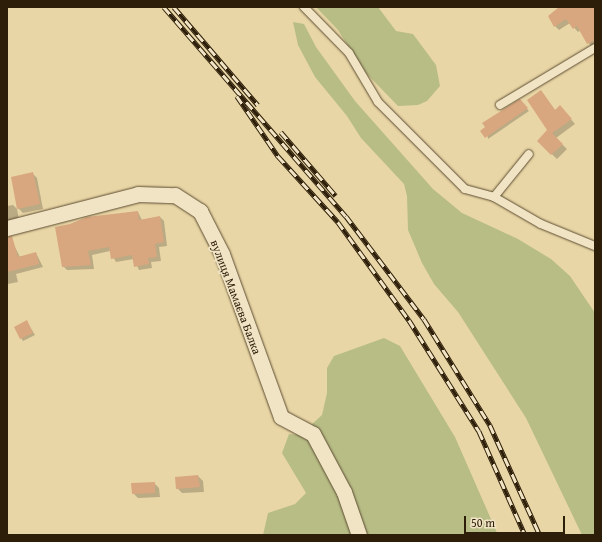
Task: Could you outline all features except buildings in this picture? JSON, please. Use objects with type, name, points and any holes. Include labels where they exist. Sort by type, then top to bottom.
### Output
[{"type":"street","name":"вулиця Мамаєва Балка","points":[[7,228],[138,194],[175,195],[200,211],[222,254],[282,417],[313,434],[344,492],[359,535]]},
{"type":"lane","points":[[304,7],[349,53],[378,102],[465,189],[494,197],[541,224],[595,246]]},
{"type":"lane","points":[[500,105],[595,48]]},
{"type":"lane","points":[[494,197],[529,154]]},
{"type":"green space","points":[[316,7],[378,7],[396,31],[413,34],[436,65],[440,86],[427,101],[418,105],[398,106],[364,71],[338,30]]},
{"type":"green space","points":[[293,22],[304,24],[316,47],[355,101],[433,189],[462,213],[518,239],[551,259],[570,276],[595,313],[595,535],[582,535],[526,418],[458,312],[434,284],[422,263],[408,230],[407,196],[404,184],[361,138],[347,116],[315,77],[298,45]]},
{"type":"green space","points":[[384,338],[400,346],[455,437],[498,535],[263,535],[268,513],[295,504],[306,493],[282,453],[289,434],[300,435],[322,415],[327,393],[327,368],[334,356]]},
{"type":"railway","points":[[164,7],[346,216],[424,319],[490,425],[540,535]]},
{"type":"railway","points":[[174,7],[258,105]]},
{"type":"railway","points":[[237,96],[278,156],[338,222],[409,320],[479,431],[525,535]]},
{"type":"railway","points":[[281,132],[336,196]]}]
